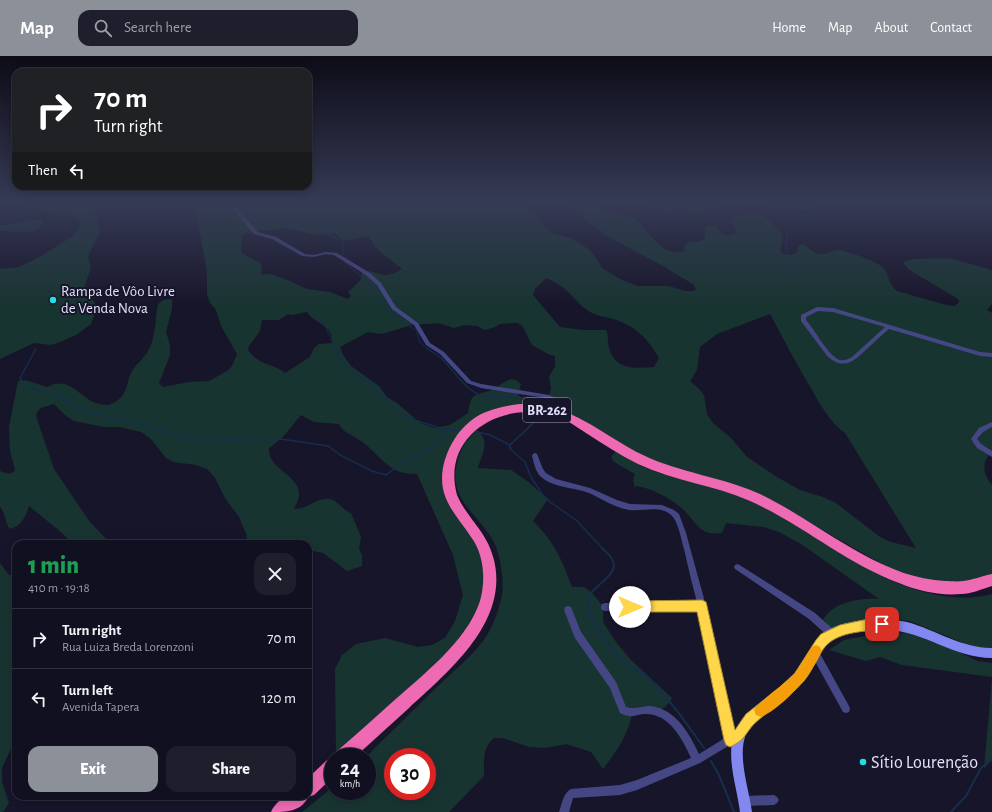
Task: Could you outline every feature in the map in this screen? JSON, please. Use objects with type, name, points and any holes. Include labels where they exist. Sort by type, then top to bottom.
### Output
[{"type":"highway","name":"BR-262","points":[[353,748],[464,644],[472,632],[486,603],[491,577],[485,550],[477,535],[452,500],[447,476],[449,465],[459,441],[464,434],[478,421],[508,410],[531,408],[561,413],[617,447],[656,467],[725,486],[759,499],[860,557],[897,576],[923,584],[944,588],[971,587],[992,580]]},
{"type":"highway","points":[[312,785],[324,774]]},
{"type":"highway","points":[[280,812],[295,800]]},
{"type":"street","points":[[264,235],[274,238],[304,255],[313,256],[335,254],[368,274],[379,284],[394,308],[416,324],[428,344],[442,353],[470,382],[481,386],[547,396],[559,403],[561,413]]},
{"type":"street","points":[[888,327],[850,361],[841,362],[824,351],[804,321],[803,316],[817,309],[827,310],[888,327],[980,354],[992,355]]},
{"type":"street","points":[[992,424],[981,430],[974,439],[979,446],[992,454]]},
{"type":"street","points":[[535,456],[538,469],[545,476],[590,491],[622,505],[636,507],[659,507],[673,513],[677,517],[683,533],[702,606],[730,740]]},
{"type":"street","points":[[738,567],[812,616],[832,634]]},
{"type":"street","points":[[605,607],[702,606]]},
{"type":"street","points":[[568,610],[578,635],[613,685],[623,710],[629,713],[653,710],[671,718],[684,736],[697,760]]},
{"type":"street","points":[[774,800],[745,807],[738,755],[740,734],[745,725],[751,719],[781,695],[800,677],[820,644],[832,634],[868,625],[894,625],[918,630],[971,652],[982,654],[992,653]]},
{"type":"street","points":[[815,653],[846,709]]},
{"type":"street","points":[[564,812],[568,798],[571,794],[620,790],[697,760],[740,734]]},
{"type":"green space","points":[[98,235],[88,256],[91,267],[85,285],[86,290],[95,303],[96,310],[91,324],[76,335],[60,342],[51,345],[34,343],[0,359],[0,269],[19,267],[41,256],[73,236]]},
{"type":"green space","points":[[200,235],[242,235],[242,253],[260,263],[262,266],[261,275],[271,274],[307,289],[330,292],[348,299],[351,296],[348,292],[361,280],[362,272],[371,271],[388,275],[402,269],[376,248],[369,236],[343,241],[337,235],[560,235],[573,239],[587,248],[593,253],[602,268],[622,280],[638,286],[669,286],[685,291],[694,291],[696,289],[694,285],[663,266],[606,235],[650,235],[664,248],[670,251],[678,252],[685,251],[684,246],[686,244],[703,240],[706,238],[705,235],[782,235],[783,239],[780,251],[784,254],[794,254],[798,251],[798,247],[802,244],[820,254],[841,250],[867,259],[881,266],[897,291],[946,305],[955,306],[959,302],[958,299],[908,269],[903,262],[913,259],[948,258],[989,269],[992,271],[992,304],[987,310],[992,313],[992,451],[986,459],[984,468],[992,485],[992,579],[984,582],[930,582],[887,567],[772,501],[653,461],[617,442],[575,416],[544,406],[550,393],[551,388],[549,377],[555,366],[555,356],[548,354],[532,345],[523,327],[518,323],[500,324],[485,330],[477,326],[465,325],[454,328],[439,323],[412,325],[382,334],[368,332],[340,347],[343,355],[351,366],[379,386],[387,397],[397,403],[420,423],[434,428],[450,425],[468,413],[470,401],[474,396],[492,390],[512,379],[521,384],[518,394],[521,398],[533,400],[536,404],[478,419],[446,475],[488,557],[478,626],[346,748],[336,748],[335,669],[342,655],[356,644],[385,638],[418,647],[432,645],[445,638],[455,621],[463,595],[453,555],[417,474],[395,470],[361,441],[344,431],[339,424],[314,422],[301,415],[282,438],[269,448],[270,456],[274,462],[297,485],[299,492],[298,500],[294,509],[303,508],[320,500],[330,499],[351,513],[361,537],[359,548],[362,556],[362,566],[347,571],[323,553],[312,551],[312,540],[246,540],[247,536],[239,517],[225,498],[215,478],[207,469],[196,465],[174,462],[166,458],[150,438],[141,432],[120,427],[104,427],[74,421],[65,415],[54,404],[41,408],[37,412],[36,416],[54,469],[90,522],[107,540],[68,540],[61,532],[29,506],[22,520],[10,529],[0,507],[0,471],[12,473],[15,470],[10,451],[9,427],[18,381],[25,380],[47,387],[56,384],[64,384],[98,404],[108,405],[115,402],[125,392],[132,371],[145,355],[151,344],[158,304],[163,300],[170,299],[172,300],[172,309],[166,332],[170,345],[170,355],[159,383],[163,387],[189,382],[209,381],[227,371],[232,366],[237,354],[221,326],[216,310],[210,303],[207,294],[207,271]],"holes":[[[546,278],[570,293],[581,306],[590,312],[628,325],[640,334],[650,344],[659,358],[654,367],[633,367],[616,361],[609,348],[606,330],[583,330],[560,327],[533,295],[535,289]],[[307,312],[330,332],[332,343],[319,344],[314,348],[310,357],[285,373],[258,360],[248,350],[249,346],[260,331],[262,320],[279,320],[288,314],[292,315]],[[770,314],[822,408],[830,419],[845,433],[916,548],[891,542],[880,537],[836,503],[823,497],[800,490],[747,457],[732,439],[713,423],[707,414],[704,395],[690,381],[697,370],[700,347],[717,334]]]},
{"type":"green space","points":[[477,430],[484,439],[485,443],[483,453],[478,468],[511,470],[526,480],[548,499],[533,521],[541,529],[557,551],[572,587],[584,587],[592,593],[603,606],[603,622],[616,642],[631,660],[672,698],[664,708],[660,710],[651,711],[633,709],[626,734],[603,769],[591,752],[566,744],[546,748],[529,747],[503,738],[494,738],[487,746],[484,760],[484,776],[449,812],[302,812],[324,794],[324,800],[376,800],[375,748],[468,658],[486,637],[491,627],[498,611],[502,595],[502,571],[496,547],[483,526],[461,498],[457,487],[455,474],[458,460],[465,443]]},
{"type":"green space","points":[[617,450],[640,465],[659,473],[732,492],[785,518],[883,577],[909,587],[923,592],[950,597],[978,597],[992,594],[992,648],[973,647],[910,621],[896,620],[833,631],[823,620],[834,609],[856,600],[879,599],[801,544],[779,532],[764,527],[726,523],[722,533],[705,532],[684,510],[668,498],[649,489],[636,486],[635,488],[633,480],[635,474],[614,462],[611,457]]},
{"type":"green space","points":[[0,563],[9,575],[12,575],[12,747],[2,768],[2,782],[9,803],[3,812],[0,812]]},
{"type":"green space","points":[[898,632],[912,634],[941,643],[977,661],[992,663],[992,677],[902,665],[880,657],[866,661],[829,650],[844,640],[875,634]]},
{"type":"green space","points":[[992,678],[992,759],[984,769]]},
{"type":"waterway","points":[[330,235],[342,241],[344,246],[342,252],[344,255]]},
{"type":"waterway","points":[[787,235],[786,246],[794,267],[800,278],[820,302]]},
{"type":"waterway","points":[[344,262],[370,284],[391,315],[416,330],[420,342],[429,350]]},
{"type":"waterway","points":[[303,303],[323,324],[336,350]]},
{"type":"waterway","points":[[35,350],[36,349],[20,378],[25,386],[54,395],[83,411],[146,426],[192,440],[223,441],[281,439],[328,446],[340,455],[372,471],[386,475],[407,459],[429,450],[449,431]]},
{"type":"waterway","points":[[335,349],[346,365],[374,388],[394,409],[405,417],[449,431]]},
{"type":"waterway","points":[[428,349],[441,358],[460,380],[476,393],[483,396],[538,398],[542,401],[542,406]]},
{"type":"waterway","points":[[510,445],[540,416],[541,413]]},
{"type":"waterway","points":[[449,431],[464,429]]},
{"type":"waterway","points":[[473,431],[490,435],[510,445]]},
{"type":"waterway","points":[[510,445],[510,449],[525,462],[531,477],[543,495],[550,502],[576,520],[603,549]]},
{"type":"waterway","points":[[603,549],[609,555],[614,564],[613,570],[606,579],[592,591],[589,598],[589,609],[595,624],[613,651],[629,666],[645,675],[663,693],[704,748]]},
{"type":"waterway","points":[[951,812],[966,796],[981,768],[992,759]]},
{"type":"waterway","points":[[711,761],[719,775],[734,812]]},
{"type":"slow traffic","points":[[761,710],[792,686],[807,667],[816,651]]},
{"type":"place","name":"Rampa de Vôo Livre de Venda Nova","points":[[53,300]]},
{"type":"place","name":"Sítio Lourenção","points":[[863,762]]},
{"type":"route","points":[[630,607],[702,606],[730,740],[740,734],[745,725],[751,719],[792,686],[807,667],[825,638],[849,628],[882,624]]}]
